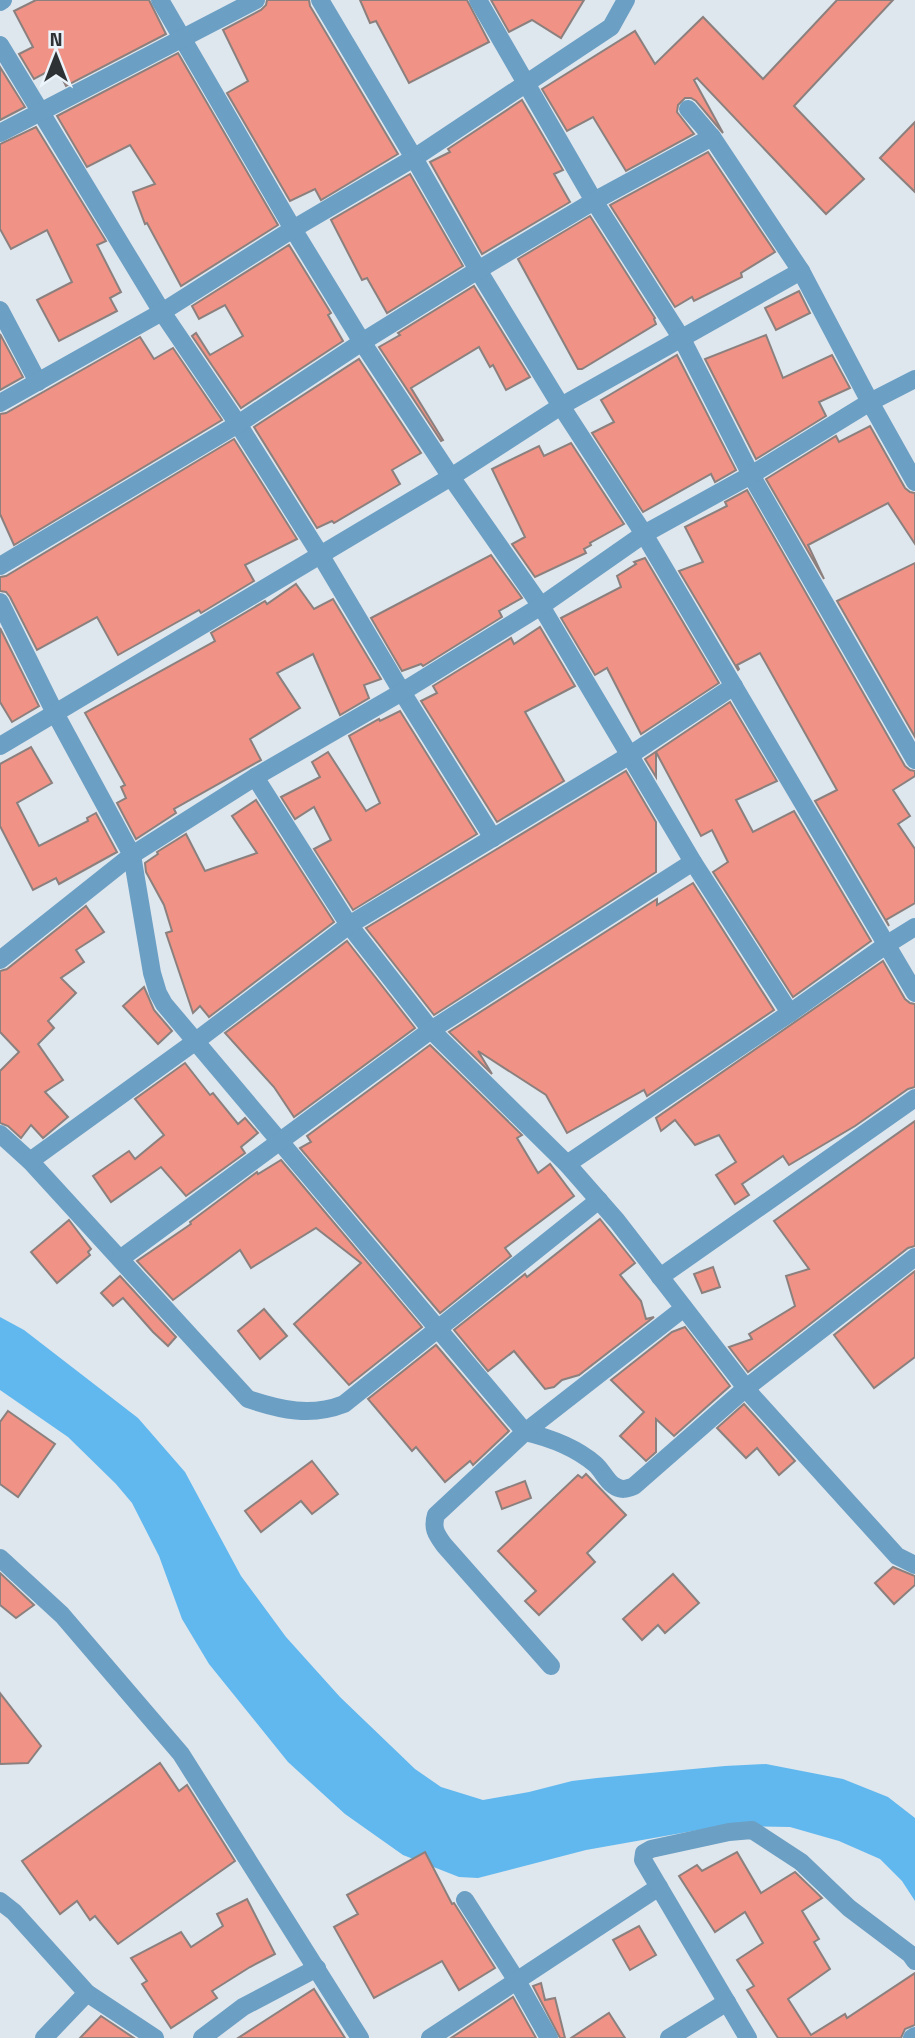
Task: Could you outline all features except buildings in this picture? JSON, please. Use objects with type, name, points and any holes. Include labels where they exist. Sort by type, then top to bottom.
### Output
[{"type":"street","points":[[160,0],[362,342],[541,606],[693,862],[790,1013]]},
{"type":"street","points":[[0,133],[256,0]]},
{"type":"street","points":[[320,0],[478,270],[561,406],[644,534],[915,993]]},
{"type":"street","points":[[478,0],[594,201],[682,339],[751,475],[915,760]]},
{"type":"street","points":[[0,403],[162,312],[293,229],[414,158],[611,27],[626,0]]},
{"type":"street","points":[[0,45],[162,312],[238,424],[494,838]]},
{"type":"street","points":[[688,109],[712,137],[801,271],[915,482]]},
{"type":"street","points":[[0,566],[238,424],[478,270],[594,201],[712,137]]},
{"type":"street","points":[[0,746],[321,556],[561,406],[801,271]]},
{"type":"street","points":[[0,310],[38,382]]},
{"type":"street","points":[[0,960],[132,855],[255,777],[402,692],[541,606],[644,534],[751,475],[870,402],[915,379]]},
{"type":"street","points":[[0,602],[55,713],[132,855],[155,983],[164,1004],[526,1432],[563,1444],[584,1456],[598,1466],[614,1486],[624,1489],[634,1486],[746,1388],[915,1257]]},
{"type":"street","points":[[30,1161],[196,1041],[349,925],[630,755],[734,686]]},
{"type":"street","points":[[255,777],[349,925],[431,1030],[567,1164],[599,1200],[746,1388],[897,1556],[915,1565]]},
{"type":"street","points":[[120,1259],[431,1030],[693,862]]},
{"type":"street","points":[[567,1164],[915,927]]},
{"type":"street","points":[[660,1277],[915,1098]]},
{"type":"street","points":[[0,1134],[30,1161],[248,1399],[282,1409],[328,1410],[344,1404],[599,1200]]},
{"type":"street","points":[[551,1666],[444,1545],[433,1524],[436,1515],[526,1432],[684,1308]]},
{"type":"street","points":[[0,1558],[62,1615],[181,1754],[360,2038]]},
{"type":"street","points":[[748,2038],[643,1860],[644,1853],[651,1849],[729,1832],[752,1830],[801,1862],[849,1908],[910,1954],[915,1961]]},
{"type":"street","points":[[430,2038],[659,1887]]},
{"type":"street","points":[[465,1900],[517,1981],[549,2038]]},
{"type":"street","points":[[0,1902],[14,1912],[87,1993],[155,2038]]},
{"type":"street","points":[[202,2038],[243,2007],[317,1968]]},
{"type":"street","points":[[44,2038],[87,1993]]},
{"type":"street","points":[[669,2038],[727,2002]]},
{"type":"water","points":[[0,1317],[24,1330],[138,1418],[185,1472],[241,1576],[286,1637],[340,1697],[415,1769],[441,1787],[483,1800],[572,1781],[766,1764],[843,1779],[888,1797],[915,1818],[915,1901],[902,1881],[880,1859],[839,1841],[790,1827],[721,1826],[586,1850],[478,1878],[459,1877],[403,1855],[345,1814],[288,1762],[209,1664],[182,1619],[159,1556],[132,1503],[116,1484],[68,1437],[0,1390]]}]
